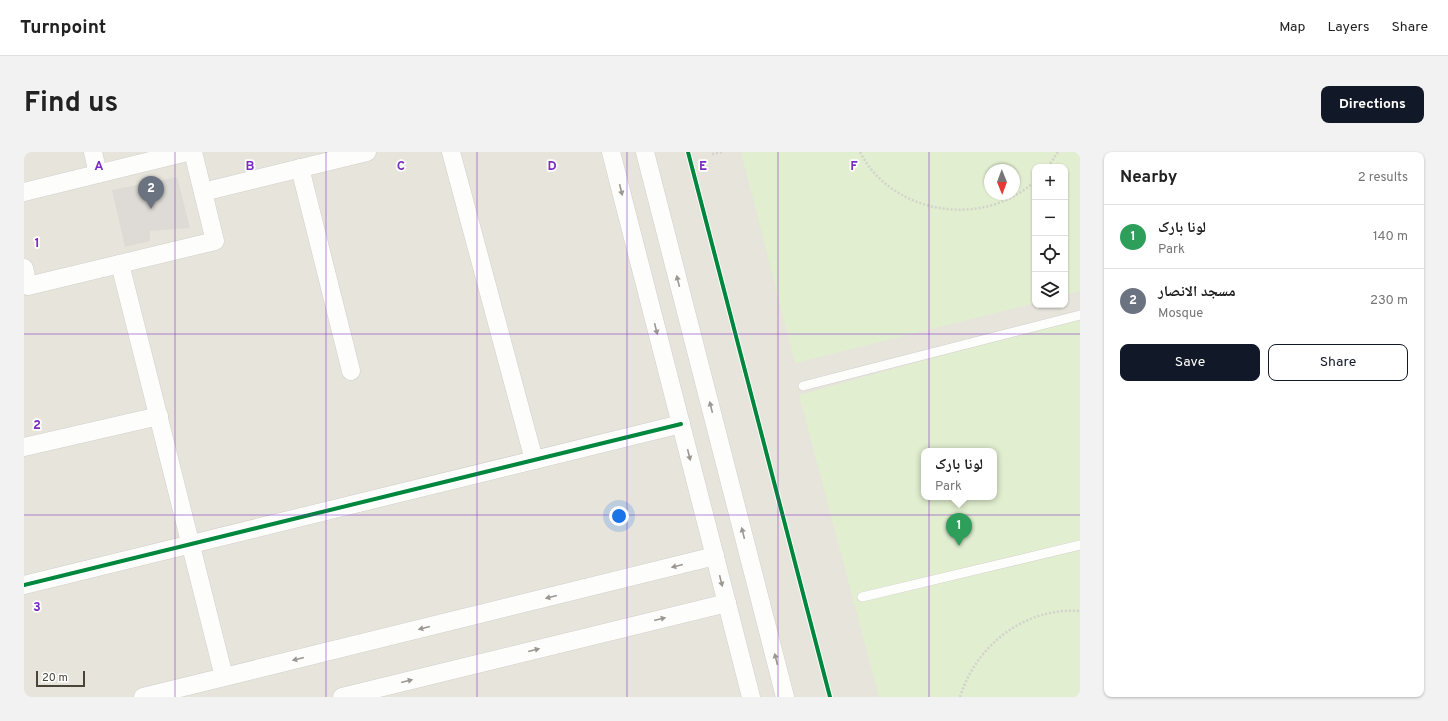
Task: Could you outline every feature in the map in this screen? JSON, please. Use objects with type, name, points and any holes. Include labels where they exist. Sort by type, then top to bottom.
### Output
[{"type":"street","points":[[92,152],[98,174]]},
{"type":"street","points":[[24,192],[188,152]]},
{"type":"street","points":[[24,268],[28,286],[215,241],[193,152]]},
{"type":"street","points":[[203,192],[367,152]]},
{"type":"street","points":[[451,152],[534,460]]},
{"type":"street","points":[[611,152],[751,697]]},
{"type":"street","points":[[645,152],[785,697]]},
{"type":"street","points":[[300,168],[351,371]]},
{"type":"street","points":[[120,264],[224,677]]},
{"type":"street","points":[[24,447],[159,416]]},
{"type":"street","points":[[24,585],[681,424]]},
{"type":"street","points":[[142,697],[715,556]]},
{"type":"street","points":[[342,697],[384,692],[727,603]]},
{"type":"lane","points":[[803,386],[1080,315]]},
{"type":"lane","points":[[862,597],[1080,545]]},
{"type":"path","points":[[712,154],[723,152]]},
{"type":"path","points":[[860,152],[871,169],[895,190],[909,199],[940,209],[973,210],[988,207],[1018,194],[1032,183]]},
{"type":"path","points":[[1050,164],[1058,152]]},
{"type":"path","points":[[960,697],[970,671],[980,656],[992,643],[1006,632],[1021,623],[1054,612],[1080,611]]},
{"type":"shaded area","points":[[24,152],[1080,152],[1080,697],[24,697]]},
{"type":"green space","points":[[741,152],[1080,152],[1080,291],[1068,294],[1068,164],[1032,164],[1032,304],[795,363]]},
{"type":"green space","points":[[1080,317],[1080,697],[879,697],[799,395]]},
{"type":"building","points":[[177,177],[190,228],[150,231],[150,241],[125,247],[112,190]]},
{"type":"cycle path","points":[[688,152],[830,697]]},
{"type":"cycle path","points":[[24,585],[681,424]]},
{"type":"place","name":"مسجد الانصار","points":[[151,209]]},
{"type":"place","name":"لونا بارک","points":[[959,546]]}]
